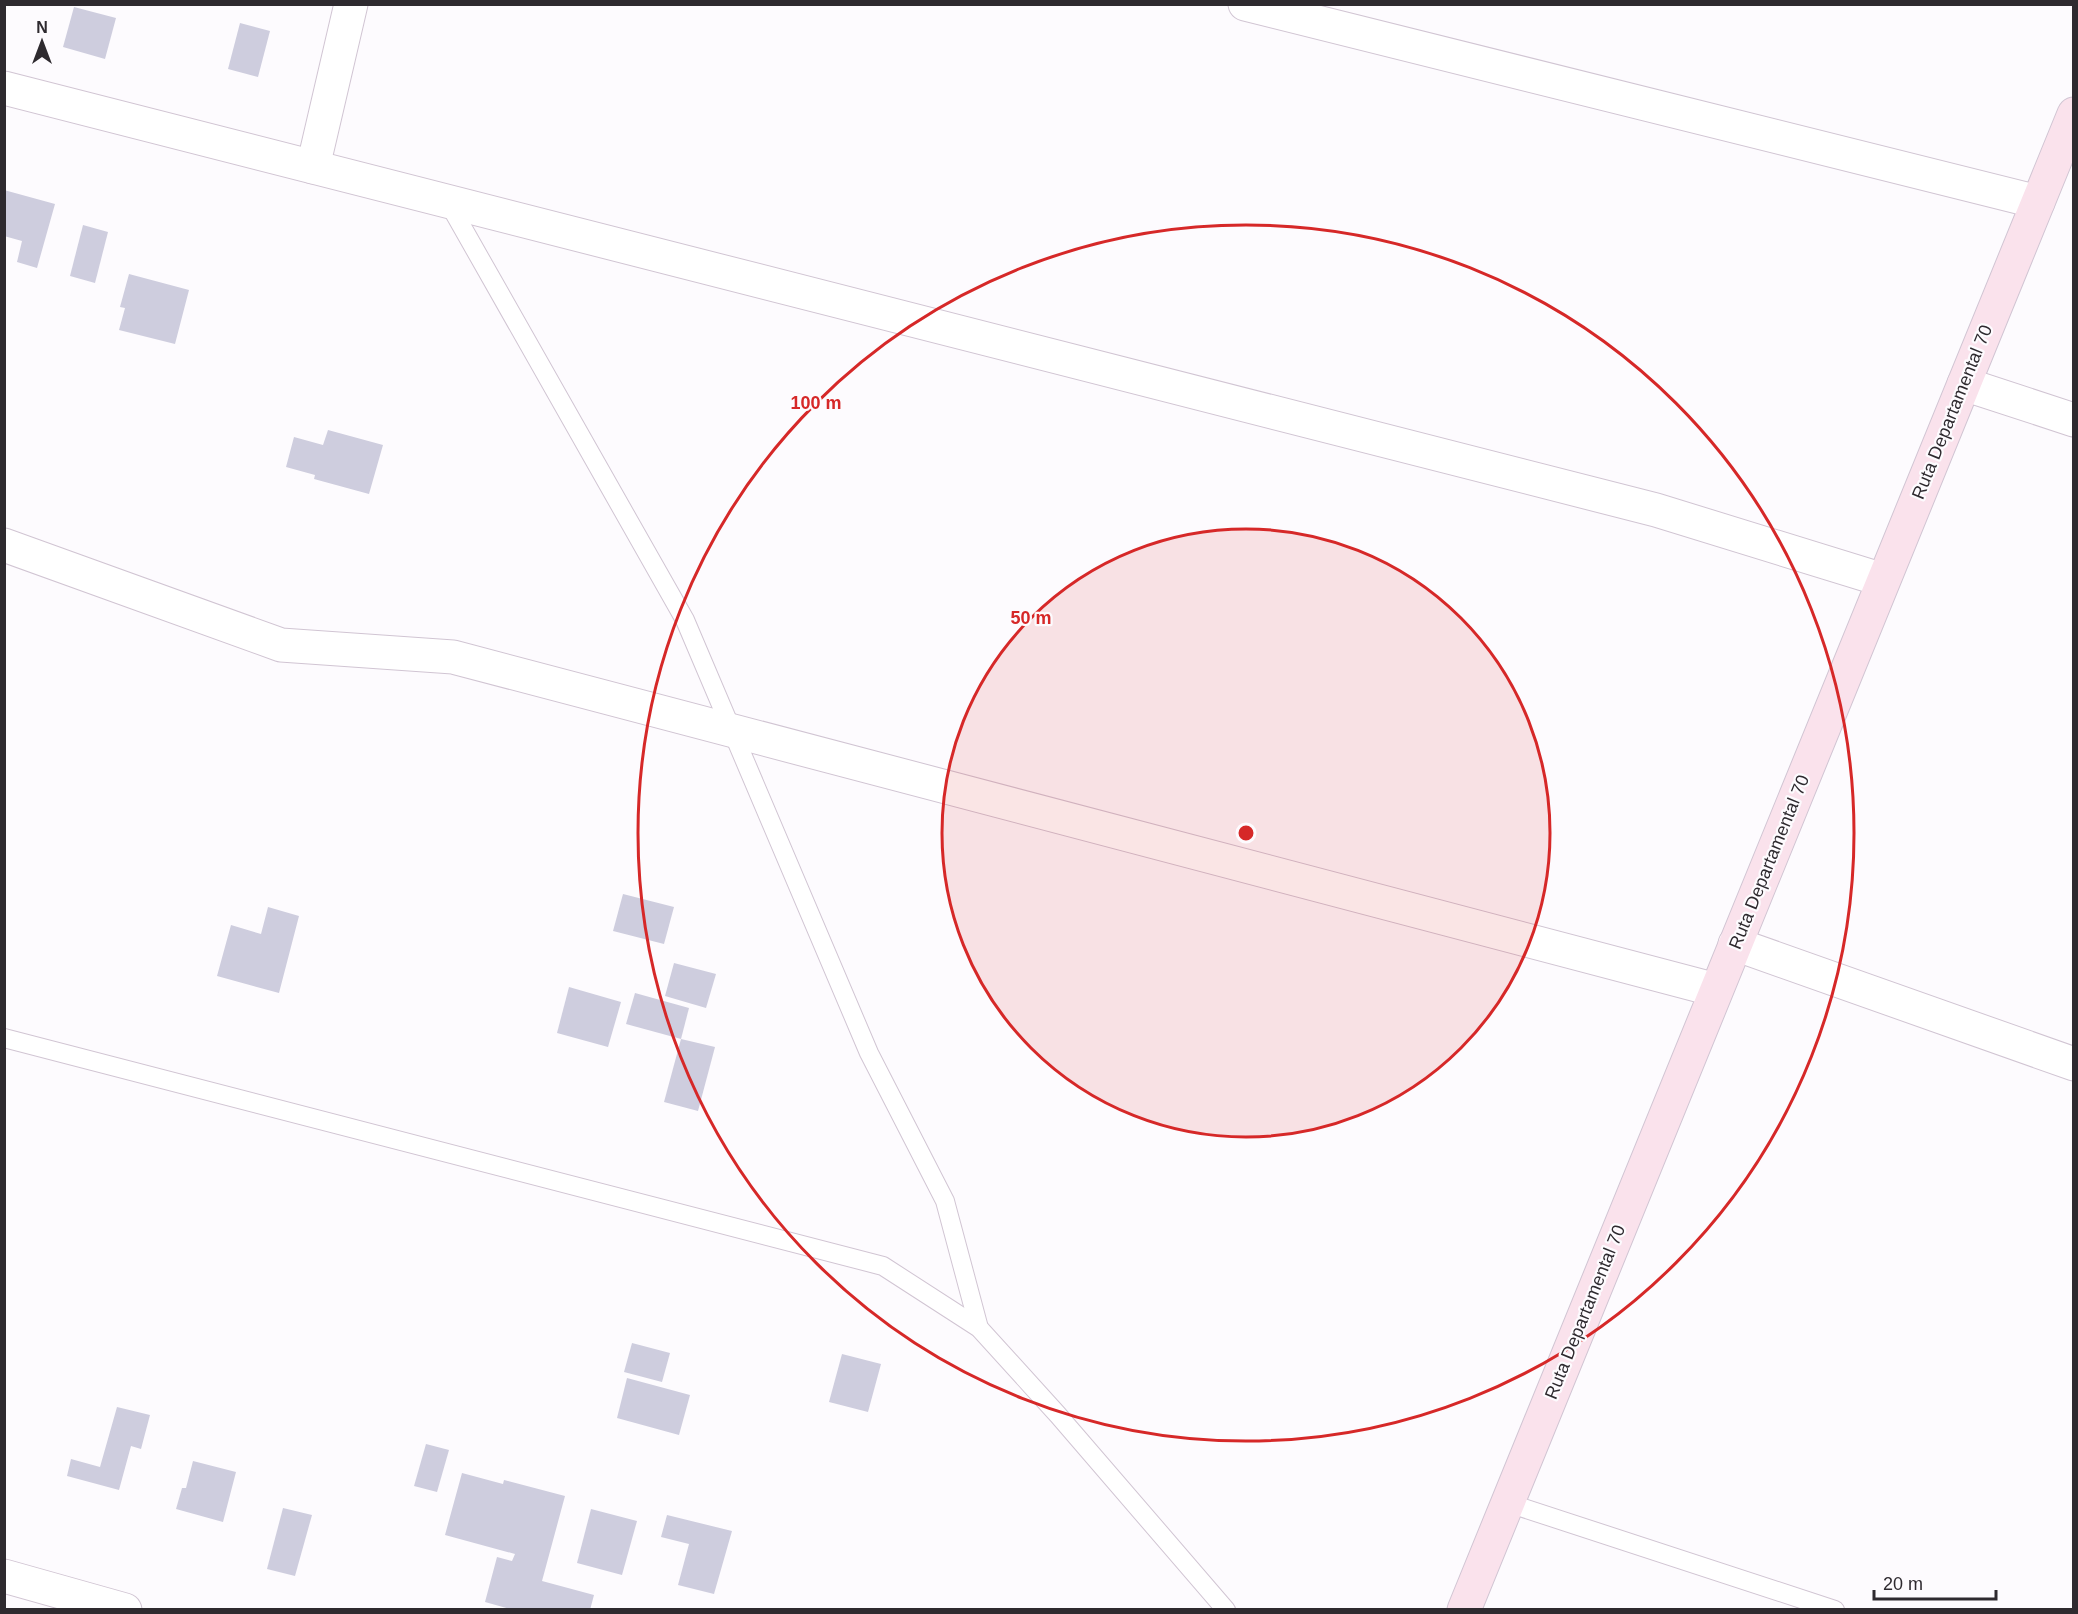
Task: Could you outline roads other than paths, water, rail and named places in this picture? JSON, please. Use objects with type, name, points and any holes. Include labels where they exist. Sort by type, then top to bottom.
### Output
[{"type":"main road","name":"Ruta Departamental 70","points":[[1464,1610],[1501,1501],[1735,944],[2073,114]]},
{"type":"street","points":[[313,167],[351,4]]},
{"type":"street","points":[[1245,4],[2038,202]]},
{"type":"street","points":[[4,88],[1656,510],[1883,580]]},
{"type":"street","points":[[1964,384],[2073,420]]},
{"type":"street","points":[[4,545],[281,645],[453,657],[1716,990]]},
{"type":"street","points":[[1735,944],[2073,1064]]},
{"type":"street","points":[[4,1576],[125,1610]]},
{"type":"lane","points":[[447,201],[685,620],[869,1053],[945,1201],[979,1328]]},
{"type":"lane","points":[[4,1038],[883,1266],[979,1328],[1058,1415],[1226,1610]]},
{"type":"lane","points":[[1501,1501],[1835,1610]]}]
